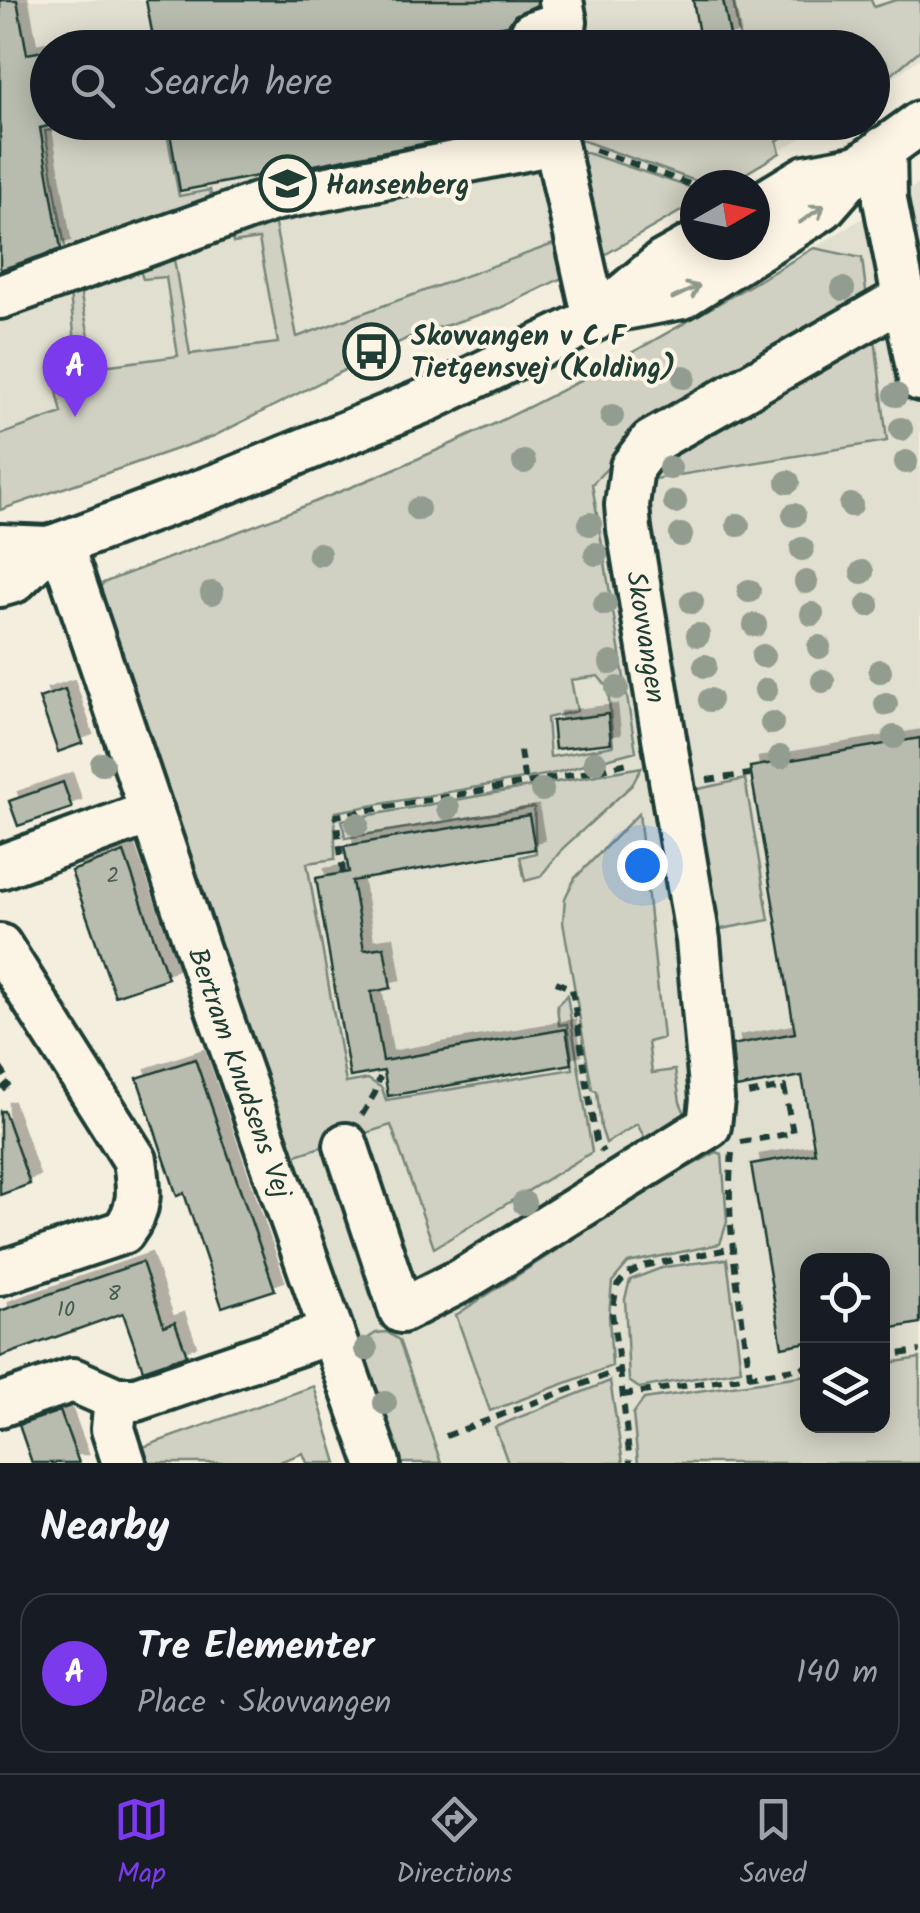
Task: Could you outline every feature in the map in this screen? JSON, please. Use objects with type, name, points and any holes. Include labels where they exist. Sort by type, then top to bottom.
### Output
[{"type":"street","points":[[543,30],[565,22],[561,0]]},
{"type":"street","points":[[0,546],[54,546],[226,482],[430,399],[601,315],[682,297],[823,208],[872,158],[920,123]]},
{"type":"street","points":[[0,298],[273,199],[523,140]]},
{"type":"street","points":[[555,140],[601,315]]},
{"type":"street","points":[[770,199],[806,177],[872,158]]},
{"type":"street","points":[[872,158],[885,200],[920,379]]},
{"type":"street","points":[[601,315],[663,262],[680,252]]},
{"type":"street","name":"Skovvangen","points":[[710,1113],[698,940],[629,530],[627,505],[632,466],[651,442],[904,298]]},
{"type":"street","points":[[0,586],[14,581],[54,546]]},
{"type":"street","name":"Bertram Knudsens Vej","points":[[54,546],[152,812],[378,1463]]},
{"type":"street","points":[[0,868],[152,812]]},
{"type":"street","points":[[0,946],[135,1160],[140,1195],[123,1232],[0,1273]]},
{"type":"street","points":[[346,1144],[401,1311],[464,1279],[621,1181],[710,1113]]},
{"type":"street","points":[[0,1405],[72,1380],[116,1399],[136,1399],[332,1332]]},
{"type":"street","points":[[116,1399],[113,1429],[124,1463]]},
{"type":"path","points":[[562,140],[680,181]]},
{"type":"path","points":[[520,751],[525,783]]},
{"type":"path","points":[[343,872],[336,816],[600,770],[666,753]]},
{"type":"path","points":[[556,982],[572,989],[596,1140],[621,1181]]},
{"type":"path","points":[[0,1068],[10,1082],[0,1091]]},
{"type":"path","points":[[710,1113],[784,1087],[793,1132],[733,1143],[730,1178],[734,1248],[750,1376]]},
{"type":"path","points":[[630,1463],[612,1313],[617,1286],[626,1275],[643,1266],[734,1248]]},
{"type":"path","points":[[890,1355],[920,1351]]},
{"type":"path","points":[[622,1395],[800,1369]]},
{"type":"path","points":[[446,1436],[620,1370]]},
{"type":"shaded area","name":"Hansenberg","points":[[0,0],[920,0],[920,58],[890,80],[890,30],[30,30],[30,140],[797,140],[747,170],[680,170],[680,208],[0,506]]},
{"type":"shaded area","points":[[733,0],[871,0],[874,7],[896,0],[920,0],[920,50],[891,75],[890,30],[738,30]]},
{"type":"shaded area","points":[[47,140],[168,140],[179,196],[210,190],[213,208],[68,265]]},
{"type":"shaded area","points":[[581,140],[778,140],[780,153],[751,170],[680,170],[680,175]]},
{"type":"shaded area","points":[[566,146],[680,184],[680,212],[599,258]]},
{"type":"shaded area","points":[[920,183],[920,1463],[397,1463],[97,592],[103,583],[327,498],[490,426],[613,365]]},
{"type":"shaded area","points":[[274,220],[297,337],[559,242],[566,276],[500,308],[410,337],[214,436],[0,510],[0,435],[62,413],[55,383],[78,374],[70,293],[80,291],[95,367],[178,356],[166,277],[143,279],[140,271],[169,254],[194,248],[196,253],[174,259],[190,354],[278,343],[259,239],[233,243],[232,238],[257,223]]},
{"type":"shaded area","points":[[814,248],[862,258],[867,299],[623,452],[592,484],[636,751],[551,774],[335,812],[335,859],[307,863],[346,1083],[368,1079],[382,1088],[386,1100],[573,1069],[567,1024],[559,1025],[557,1005],[567,995],[592,1152],[434,1248],[391,1125],[290,1157],[97,592],[103,583],[260,524],[492,425],[615,362]],"holes":[[[598,676],[608,688],[613,746],[550,757],[547,718],[577,711],[571,680]]]},
{"type":"shaded area","points":[[874,329],[887,441],[649,480],[651,502],[641,505],[648,461]]},
{"type":"shaded area","points":[[642,767],[632,785],[563,848],[540,877],[525,881],[520,857],[536,853],[534,807],[345,838],[342,820]]},
{"type":"shaded area","points":[[745,779],[769,920],[711,931],[689,791]]},
{"type":"shaded area","points":[[639,813],[663,1038],[648,1042],[652,1073],[675,1070],[687,1118],[650,1147],[637,1124],[606,1143],[597,1092],[592,1089],[563,922],[565,898],[575,878]]},
{"type":"shaded area","points":[[717,1152],[722,1154],[727,1222],[720,1244],[628,1263],[612,1282],[612,1366],[490,1411],[456,1315],[668,1178]]},
{"type":"shaded area","points":[[727,1259],[741,1370],[639,1388],[629,1381],[625,1299],[630,1280],[664,1267]]},
{"type":"shaded area","points":[[387,1332],[399,1340],[441,1463],[397,1463],[356,1346],[376,1333]]},
{"type":"shaded area","points":[[920,1358],[920,1463],[638,1463],[633,1414],[644,1399],[800,1376],[800,1433],[890,1433],[890,1363]]},
{"type":"shaded area","points":[[610,1381],[623,1463],[508,1463],[495,1427]]},
{"type":"shaded area","points":[[314,1386],[337,1463],[307,1463],[303,1453],[277,1463],[149,1463],[143,1447]]},
{"type":"building","points":[[0,0],[17,0],[27,54],[30,53],[30,140],[42,140],[61,249],[0,270]]},
{"type":"building","points":[[146,0],[537,0],[537,5],[515,15],[508,25],[482,30],[152,30]]},
{"type":"building","points":[[693,0],[723,0],[729,30],[698,30]]},
{"type":"building","points":[[171,140],[443,140],[180,191]]},
{"type":"building","points":[[65,689],[83,743],[58,752],[39,698]]},
{"type":"building","points":[[608,714],[611,743],[555,749],[552,721]]},
{"type":"building","points":[[920,738],[920,1323],[890,1329],[890,1253],[800,1253],[800,1344],[782,1347],[751,1164],[815,1153],[802,1076],[736,1088],[732,1045],[795,1033],[750,767]]},
{"type":"building","points":[[63,782],[72,808],[18,826],[9,801]]},
{"type":"building","points":[[529,815],[535,849],[352,881],[364,950],[384,947],[391,988],[371,992],[383,1061],[566,1029],[572,1064],[388,1096],[384,1071],[350,1077],[316,878],[349,872],[344,846]]},
{"type":"building","points":[[124,852],[168,978],[115,996],[71,871]]},
{"type":"building","points":[[195,1059],[275,1290],[222,1307],[184,1193],[177,1196],[137,1078]]},
{"type":"building","points":[[0,1111],[4,1111],[30,1184],[0,1195]]},
{"type":"building","points":[[142,1262],[164,1326],[175,1322],[187,1355],[143,1370],[123,1313],[0,1357],[0,1311]]},
{"type":"building","points":[[60,1411],[79,1463],[32,1463],[19,1425]]},
{"type":"place","name":"Hansenberg","points":[[287,184]]},
{"type":"place","name":"Skovvangen v C F Tietgensvej (Kolding)","points":[[372,351]]},
{"type":"place","name":"Tre Elementer","points":[[75,417]]}]
